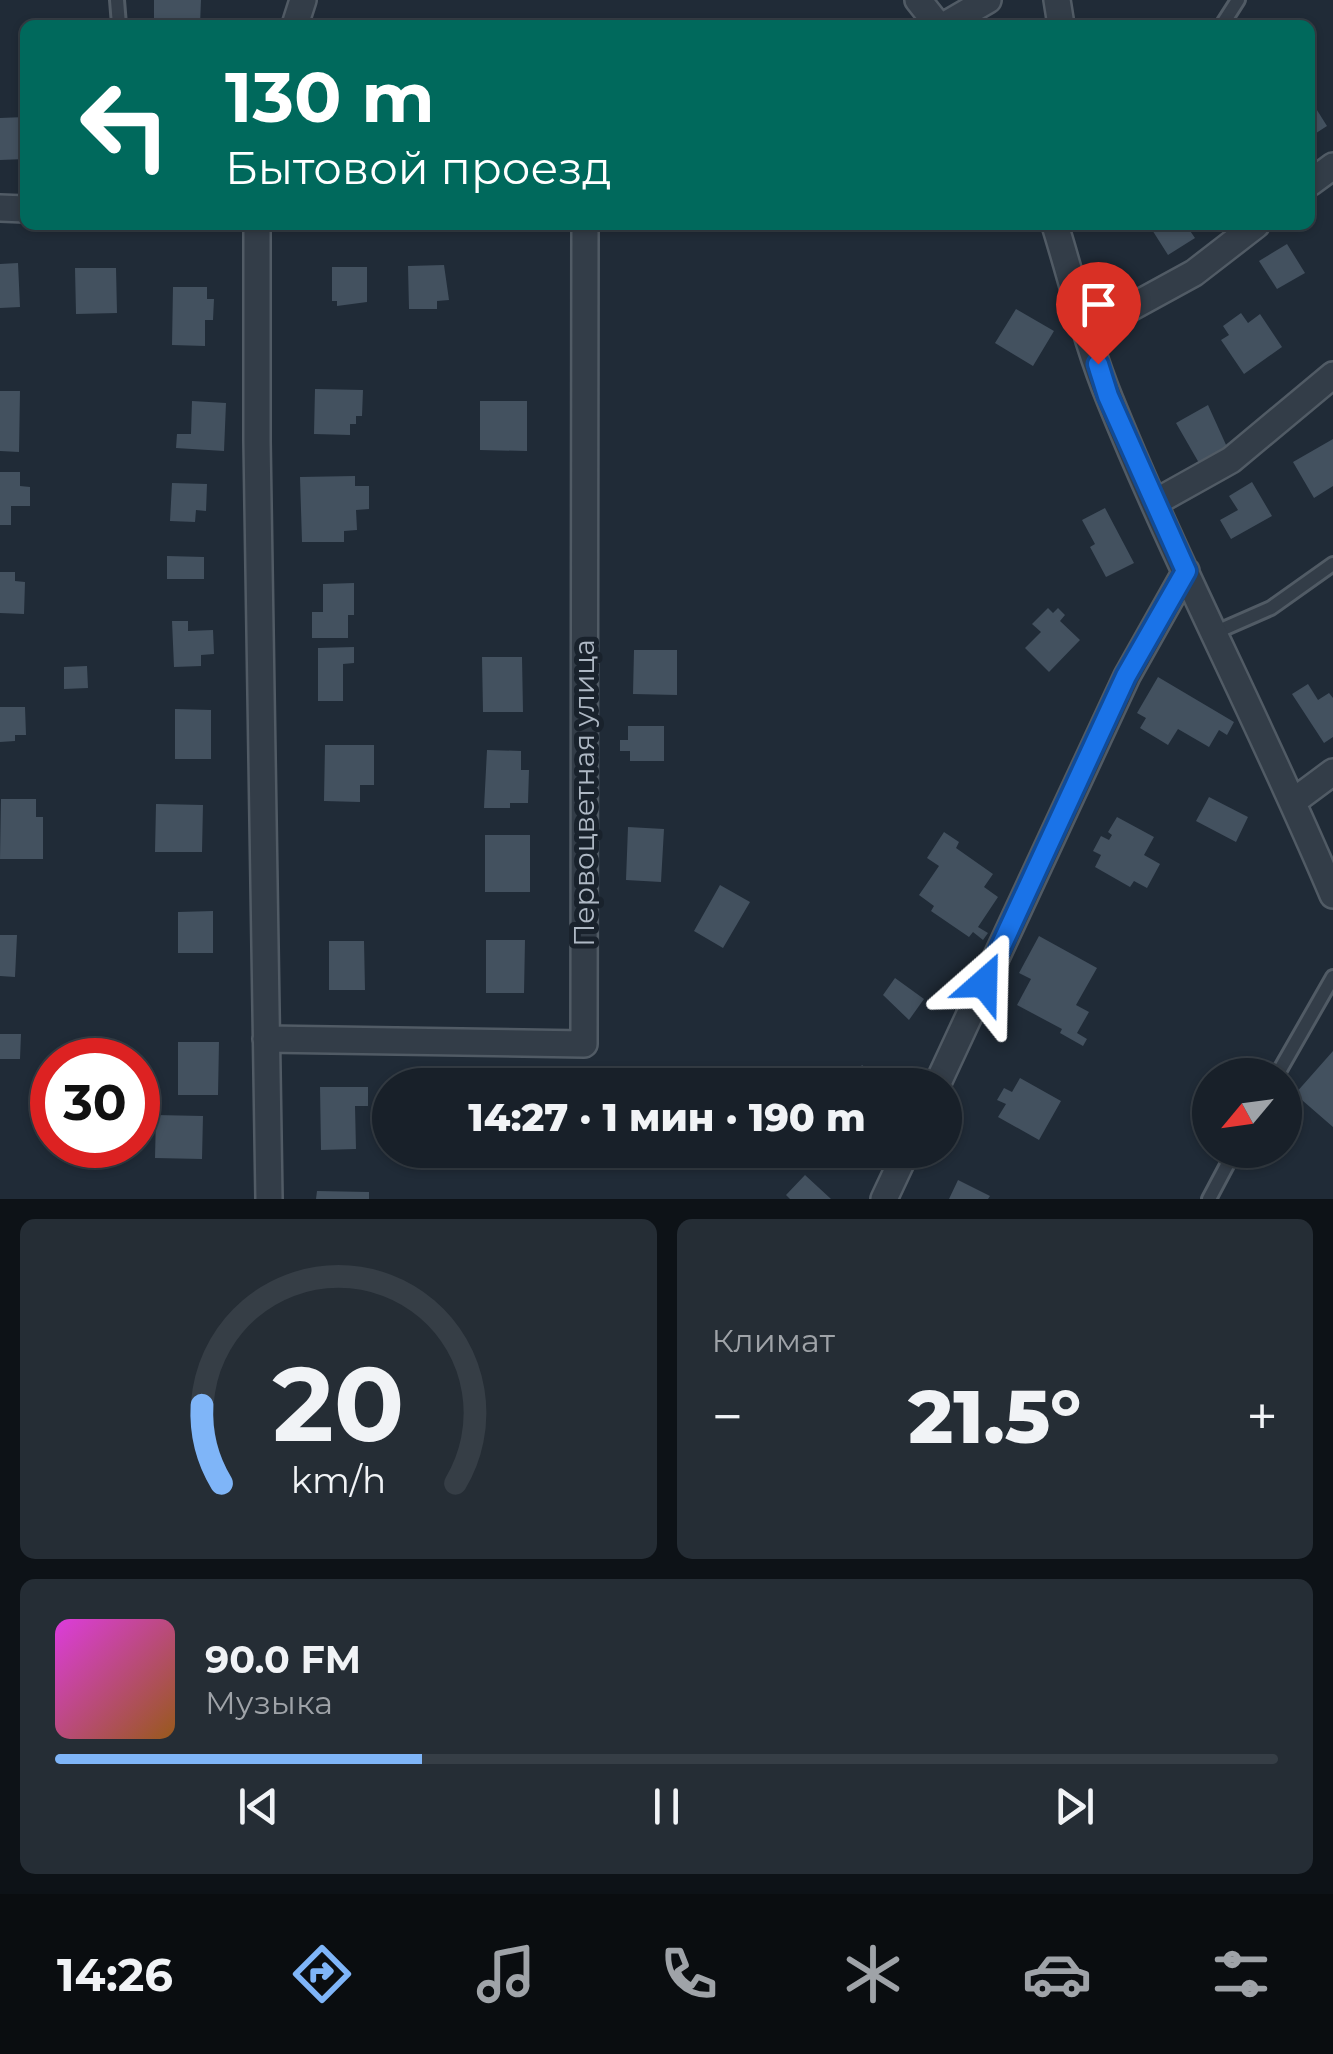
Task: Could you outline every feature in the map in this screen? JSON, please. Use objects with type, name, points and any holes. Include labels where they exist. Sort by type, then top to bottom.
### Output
[{"type":"street","points":[[918,0],[937,20]]},
{"type":"street","points":[[951,20],[988,0]]},
{"type":"street","points":[[257,230],[269,1199]]},
{"type":"street","name":"Первоцветная улица","points":[[266,1039],[584,1044],[585,230]]},
{"type":"street","points":[[1057,230],[1108,396],[1214,634],[1294,801],[1333,895]]},
{"type":"street","points":[[1088,332],[1194,272],[1249,230]]},
{"type":"street","points":[[1154,503],[1231,460],[1333,376]]},
{"type":"street","points":[[945,1068],[1126,676],[1186,571]]},
{"type":"street","points":[[1294,801],[1333,772]]},
{"type":"street","points":[[884,1199],[899,1168]]},
{"type":"lane","points":[[1214,634],[1271,608],[1333,564]]},
{"type":"lane","points":[[1288,1058],[1333,977]]},
{"type":"lane","points":[[1209,1199],[1225,1168]]},
{"type":"building","points":[[154,0],[201,0],[200,20],[154,20]]},
{"type":"building","points":[[1315,107],[1327,126],[1315,134]]},
{"type":"building","points":[[20,117],[20,159],[0,160],[0,118]]},
{"type":"building","points":[[1152,230],[1189,230],[1195,238],[1168,255]]},
{"type":"building","points":[[1287,244],[1305,273],[1277,289],[1259,261]]},
{"type":"building","points":[[18,263],[20,307],[0,308],[0,264]]},
{"type":"building","points":[[444,265],[449,300],[437,301],[437,309],[409,309],[408,266]]},
{"type":"building","points":[[332,267],[367,267],[367,302],[337,306],[337,301],[332,301]]},
{"type":"building","points":[[75,268],[116,268],[117,313],[76,314]]},
{"type":"building","points":[[173,287],[207,287],[207,299],[214,299],[213,320],[205,320],[205,346],[172,345]]},
{"type":"building","points":[[1016,309],[1054,331],[1033,366],[995,343]]},
{"type":"building","points":[[1241,313],[1248,323],[1260,314],[1282,347],[1244,374],[1221,340],[1229,335],[1223,326]]},
{"type":"building","points":[[315,389],[363,390],[362,416],[356,416],[356,424],[350,424],[350,435],[314,434]]},
{"type":"building","points":[[0,391],[20,391],[19,452],[0,451]]},
{"type":"building","points":[[192,401],[226,403],[224,451],[176,448],[177,434],[191,434]]},
{"type":"building","points":[[480,401],[527,401],[527,451],[480,450]]},
{"type":"building","points":[[1208,405],[1227,447],[1199,463],[1176,423]]},
{"type":"building","points":[[1333,439],[1333,486],[1314,498],[1293,462]]},
{"type":"building","points":[[0,472],[20,472],[20,486],[30,487],[30,506],[11,506],[11,525],[0,525]]},
{"type":"building","points":[[355,476],[355,486],[369,486],[369,509],[356,510],[357,530],[344,531],[344,542],[302,542],[300,477]]},
{"type":"building","points":[[1252,482],[1272,516],[1231,539],[1220,520],[1238,510],[1229,496]]},
{"type":"building","points":[[172,483],[207,484],[206,511],[196,510],[195,522],[170,521]]},
{"type":"building","points":[[1105,508],[1134,563],[1106,577],[1090,547],[1095,544],[1082,520]]},
{"type":"building","points":[[167,556],[204,557],[204,579],[167,579]]},
{"type":"building","points":[[0,572],[15,572],[15,581],[25,582],[24,614],[0,613]]},
{"type":"building","points":[[354,583],[354,615],[348,615],[348,638],[312,638],[312,612],[323,612],[323,584]]},
{"type":"building","points":[[1048,608],[1053,613],[1058,608],[1065,615],[1060,621],[1080,640],[1049,672],[1025,648],[1041,632],[1032,624]]},
{"type":"building","points":[[172,621],[188,621],[188,631],[213,630],[214,654],[201,655],[201,666],[174,667]]},
{"type":"building","points":[[354,647],[354,663],[343,664],[343,701],[318,701],[318,648]]},
{"type":"building","points":[[634,650],[677,650],[677,695],[633,694]]},
{"type":"building","points":[[482,657],[522,657],[523,712],[483,712]]},
{"type":"building","points":[[87,666],[88,688],[64,689],[64,667]]},
{"type":"building","points":[[1158,677],[1234,722],[1227,735],[1219,730],[1209,747],[1178,729],[1168,745],[1140,728],[1146,718],[1137,713]]},
{"type":"building","points":[[1308,684],[1318,700],[1329,693],[1333,698],[1333,737],[1324,743],[1292,694]]},
{"type":"building","points":[[0,707],[25,707],[26,735],[0,742]]},
{"type":"building","points":[[175,709],[211,710],[211,759],[175,759]]},
{"type":"building","points":[[628,726],[664,726],[664,761],[630,761],[630,751],[620,751],[620,740],[628,740]]},
{"type":"building","points":[[325,745],[374,745],[374,785],[360,785],[360,802],[324,801]]},
{"type":"building","points":[[487,750],[521,751],[521,770],[529,770],[528,803],[484,808]]},
{"type":"building","points":[[1209,797],[1248,817],[1236,842],[1196,821]]},
{"type":"building","points":[[1,799],[36,799],[36,817],[43,817],[43,859],[0,859]]},
{"type":"building","points":[[156,804],[203,805],[202,852],[155,852]]},
{"type":"building","points":[[1117,817],[1154,837],[1144,855],[1160,864],[1147,888],[1134,881],[1130,887],[1095,867],[1101,855],[1093,851],[1101,836],[1109,840],[1112,835],[1108,832]]},
{"type":"building","points":[[628,827],[664,829],[661,882],[626,880]]},
{"type":"building","points":[[944,832],[959,842],[956,848],[993,874],[984,887],[998,897],[978,927],[988,933],[983,940],[973,932],[969,937],[931,911],[934,906],[919,895],[939,866],[927,858]]},
{"type":"building","points":[[485,835],[530,835],[530,892],[485,892]]},
{"type":"building","points":[[720,885],[750,902],[723,948],[694,931]]},
{"type":"building","points":[[213,911],[213,953],[178,953],[178,912]]},
{"type":"building","points":[[0,935],[17,935],[15,977],[0,976]]},
{"type":"building","points":[[1039,936],[1097,968],[1076,1005],[1089,1012],[1077,1033],[1087,1039],[1083,1046],[1060,1033],[1062,1029],[1017,1005],[1031,979],[1019,973]]},
{"type":"building","points":[[486,940],[525,940],[524,993],[486,993]]},
{"type":"building","points":[[329,941],[364,941],[365,990],[329,990]]},
{"type":"building","points":[[895,978],[924,999],[909,1020],[883,995]]},
{"type":"building","points":[[0,1034],[21,1034],[20,1059],[0,1059]]},
{"type":"building","points":[[178,1042],[219,1042],[218,1095],[178,1095]]},
{"type":"building","points":[[1333,1051],[1333,1127],[1302,1100],[1302,1086]]},
{"type":"building","points":[[1020,1078],[1061,1101],[1039,1140],[998,1117],[1006,1104],[997,1100],[1004,1088],[1012,1092]]},
{"type":"building","points":[[320,1087],[368,1087],[368,1106],[355,1106],[356,1149],[321,1150]]},
{"type":"building","points":[[160,1115],[203,1116],[202,1159],[160,1158]]},
{"type":"building","points":[[805,1175],[831,1199],[790,1199],[786,1195]]},
{"type":"building","points":[[958,1180],[990,1196],[949,1199]]},
{"type":"building","points":[[317,1191],[369,1192],[369,1199],[316,1199]]},
{"type":"route","points":[[984,983],[1126,676],[1186,571],[1108,396],[1098,364]]}]
